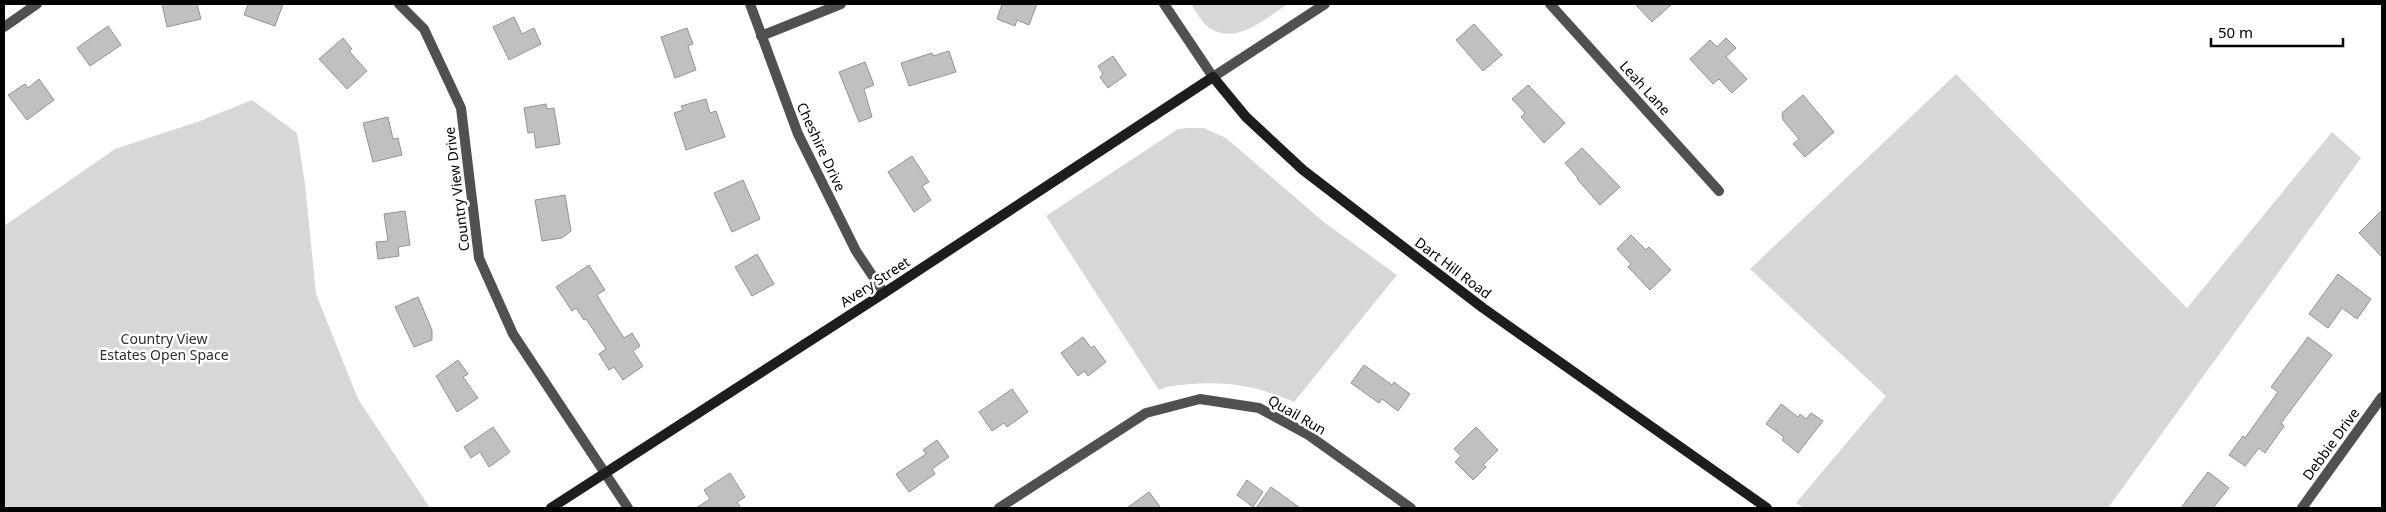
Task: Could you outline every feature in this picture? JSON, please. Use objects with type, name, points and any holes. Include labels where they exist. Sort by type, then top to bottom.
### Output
[{"type":"main road","name":"Avery Street","points":[[551,508],[606,474],[1213,77]]},
{"type":"main road","name":"Dart Hill Road","points":[[1213,77],[1246,118],[1303,170],[1483,308],[1767,508]]},
{"type":"street","points":[[4,27],[36,4]]},
{"type":"street","name":"Country View Drive","points":[[399,4],[424,29],[461,108],[479,258],[513,334],[628,508]]},
{"type":"street","name":"Cheshire Drive","points":[[750,4],[798,134],[856,251],[884,293]]},
{"type":"street","points":[[761,36],[841,4]]},
{"type":"street","name":"Dart Hill Road","points":[[1164,4],[1213,77]]},
{"type":"street","points":[[1213,77],[1324,4]]},
{"type":"street","name":"Leah Lane","points":[[1550,4],[1719,191]]},
{"type":"street","name":"Debbie Drive","points":[[2302,508],[2382,396]]},
{"type":"street","name":"Quail Run","points":[[999,508],[1146,413],[1200,399],[1259,408],[1307,434],[1411,508]]},
{"type":"green space","points":[[1191,4],[1288,4],[1260,23],[1239,32],[1228,34],[1217,32],[1207,26]]},
{"type":"green space","points":[[1956,74],[2187,308],[2332,132],[2361,158],[2108,508],[1804,508],[1796,503],[1886,396],[1750,269]]},
{"type":"green space","name":"Country View Estates Open Space","points":[[252,100],[297,133],[305,184],[316,294],[358,399],[430,508],[4,508],[4,226],[115,149],[200,121]]},
{"type":"green space","points":[[1204,128],[1226,138],[1325,223],[1397,275],[1294,402],[1261,390],[1231,384],[1184,385],[1166,387],[1159,390],[1046,216],[1178,129]]},
{"type":"building","points":[[162,4],[197,4],[201,19],[167,27]]},
{"type":"building","points":[[248,4],[283,4],[275,26],[244,15]]},
{"type":"building","points":[[1002,4],[1037,4],[1029,25],[1017,20],[1015,26],[997,19]]},
{"type":"building","points":[[1635,4],[1672,4],[1652,22]]},
{"type":"building","points":[[514,17],[522,34],[534,28],[541,44],[509,60],[493,27]]},
{"type":"building","points":[[1474,24],[1502,55],[1483,71],[1456,40]]},
{"type":"building","points":[[108,26],[121,45],[90,66],[77,48]]},
{"type":"building","points":[[687,28],[693,44],[688,46],[696,70],[675,78],[661,37]]},
{"type":"building","points":[[343,38],[352,49],[349,51],[367,71],[347,89],[319,59]]},
{"type":"building","points":[[1726,38],[1736,48],[1726,57],[1747,79],[1732,93],[1719,79],[1713,84],[1690,59],[1710,40],[1717,47]]},
{"type":"building","points":[[949,51],[956,72],[909,86],[901,63],[932,53],[933,56]]},
{"type":"building","points":[[1113,56],[1126,75],[1108,88],[1100,77],[1103,74],[1098,66]]},
{"type":"building","points":[[865,62],[874,85],[864,89],[872,117],[859,122],[839,72]]},
{"type":"building","points":[[39,79],[54,100],[27,120],[8,95],[25,84],[28,88]]},
{"type":"building","points":[[1528,85],[1565,123],[1544,143],[1521,117],[1525,113],[1512,99]]},
{"type":"building","points":[[1803,95],[1834,132],[1805,157],[1793,144],[1799,139],[1783,120],[1782,113]]},
{"type":"building","points":[[706,99],[710,113],[716,111],[725,137],[686,150],[674,113],[683,110],[681,106]]},
{"type":"building","points":[[546,104],[547,109],[554,108],[560,144],[536,148],[534,132],[528,133],[524,108]]},
{"type":"building","points":[[388,117],[393,139],[398,138],[402,155],[373,162],[363,123]]},
{"type":"building","points":[[1582,148],[1620,187],[1600,205],[1565,163]]},
{"type":"building","points":[[912,156],[929,182],[922,186],[931,200],[914,212],[888,172]]},
{"type":"building","points":[[743,180],[760,219],[732,232],[714,193]]},
{"type":"building","points":[[565,195],[571,231],[562,238],[542,241],[535,200]]},
{"type":"building","points":[[2382,210],[2382,257],[2359,233]]},
{"type":"building","points":[[405,211],[410,245],[398,247],[399,256],[378,259],[376,242],[388,241],[384,214]]},
{"type":"building","points":[[1631,235],[1646,250],[1649,247],[1671,270],[1650,290],[1628,267],[1631,264],[1617,249]]},
{"type":"building","points":[[757,254],[774,284],[752,296],[735,267]]},
{"type":"building","points":[[589,265],[605,290],[597,295],[604,307],[624,338],[632,333],[640,346],[633,351],[643,366],[623,380],[614,367],[609,370],[599,354],[606,349],[586,319],[584,320],[576,308],[572,311],[556,287]]},
{"type":"building","points":[[2338,274],[2371,299],[2357,319],[2342,308],[2328,328],[2309,314]]},
{"type":"building","points":[[418,297],[432,330],[432,340],[414,347],[395,307]]},
{"type":"building","points":[[1083,337],[1091,348],[1094,346],[1106,362],[1088,376],[1084,371],[1078,376],[1061,353]]},
{"type":"building","points":[[2308,337],[2332,355],[2281,423],[2284,426],[2265,453],[2259,448],[2245,466],[2229,455],[2243,436],[2245,438],[2278,392],[2271,387]]},
{"type":"building","points":[[458,360],[468,374],[463,377],[478,398],[457,412],[436,376]]},
{"type":"building","points":[[1364,365],[1392,385],[1394,382],[1410,394],[1398,411],[1382,399],[1379,403],[1351,383]]},
{"type":"building","points":[[1012,389],[1028,412],[1007,427],[1004,423],[992,431],[979,412]]},
{"type":"building","points":[[1781,404],[1798,417],[1800,414],[1806,419],[1811,413],[1823,421],[1798,453],[1782,440],[1784,437],[1766,424]]},
{"type":"building","points":[[493,427],[510,452],[489,467],[480,452],[471,458],[464,447]]},
{"type":"building","points":[[1476,427],[1498,450],[1483,465],[1486,467],[1473,480],[1455,462],[1461,456],[1454,449]]},
{"type":"building","points":[[937,440],[949,457],[932,469],[935,474],[909,492],[896,474],[926,454],[923,450]]},
{"type":"building","points":[[2208,472],[2229,488],[2213,508],[2181,508]]},
{"type":"building","points":[[730,473],[745,497],[737,502],[741,508],[696,508],[710,499],[704,490]]},
{"type":"building","points":[[1247,480],[1263,492],[1253,507],[1237,495]]},
{"type":"building","points":[[1271,487],[1300,508],[1256,508]]},
{"type":"building","points":[[1149,492],[1161,508],[1127,508]]}]
